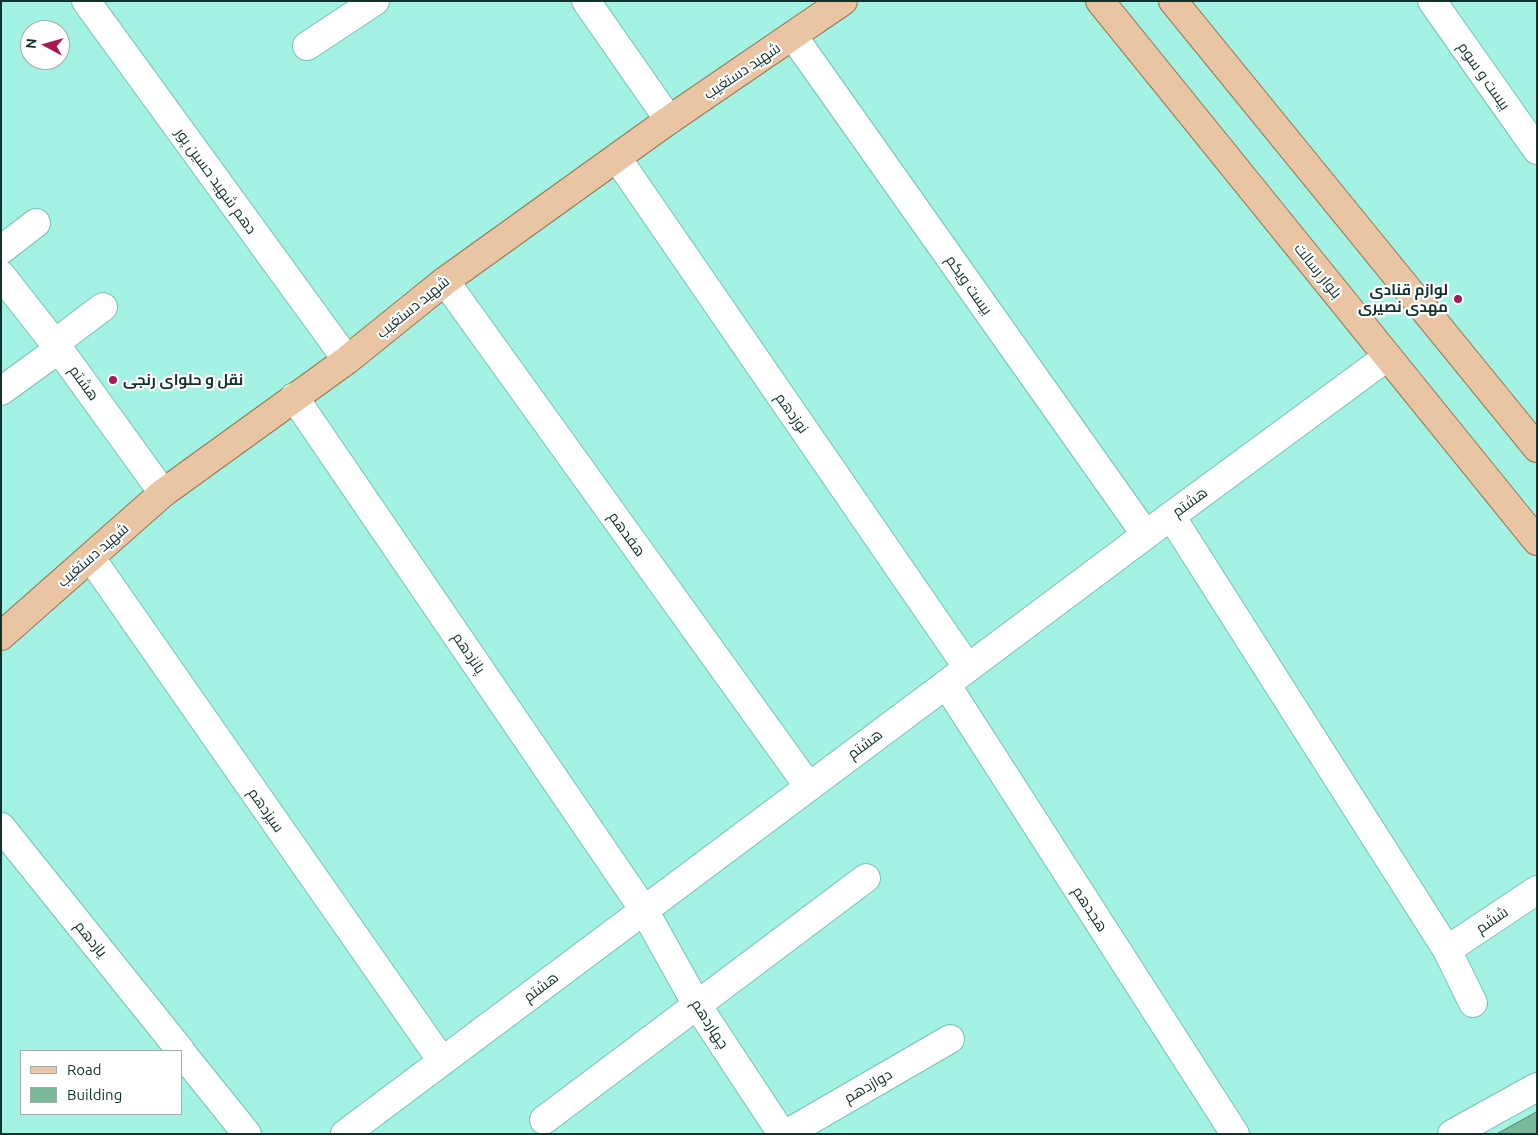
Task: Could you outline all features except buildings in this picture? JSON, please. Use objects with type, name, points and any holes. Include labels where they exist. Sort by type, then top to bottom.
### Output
[{"type":"main road","name":"شهید دستغیب","points":[[1,636],[163,493],[347,360],[445,281],[669,120],[843,1]]},
{"type":"main road","name":"بلوار رسالت","points":[[1100,1],[1537,541]]},
{"type":"main road","points":[[1173,1],[1537,448]]},
{"type":"street","name":"دهم شهید حسین پور","points":[[86,1],[347,360]]},
{"type":"street","points":[[307,46],[375,1]]},
{"type":"street","points":[[586,1],[669,120]]},
{"type":"street","name":"بیست و سوم","points":[[1432,1],[1537,150]]},
{"type":"street","name":"بیست ویکم","points":[[793,36],[1146,535]]},
{"type":"street","name":"نوزدهم","points":[[617,158],[968,668]]},
{"type":"street","points":[[1,250],[36,223]]},
{"type":"street","name":"هشتم","points":[[1,275],[57,346],[163,493]]},
{"type":"street","name":"هفدهم","points":[[445,281],[809,786]]},
{"type":"street","points":[[1,391],[103,308]]},
{"type":"street","name":"هشتم","points":[[345,1134],[1171,516],[1387,357]]},
{"type":"street","name":"پانزدهم","points":[[294,397],[644,910]]},
{"type":"street","points":[[1171,516],[1447,950],[1473,1003]]},
{"type":"street","name":"سیزدهم","points":[[91,558],[442,1061]]},
{"type":"street","name":"هجدهم","points":[[946,684],[1235,1134]]},
{"type":"street","name":"یازدهم","points":[[1,827],[179,1050]]},
{"type":"street","points":[[544,1120],[866,878]]},
{"type":"street","name":"ششم","points":[[1447,950],[1537,890]]},
{"type":"street","name":"چهاردهم","points":[[644,910],[697,1005],[782,1134]]},
{"type":"street","name":"دوازدهم","points":[[786,1134],[950,1038]]},
{"type":"street","name":"یازدهم","points":[[182,1053],[247,1134]]},
{"type":"street","points":[[1452,1134],[1537,1087]]},
{"type":"place","name":"لوازم قنادی مهدی نصیری","points":[[1458,299]]},
{"type":"place","name":"نقل و حلوای رنجی","points":[[113,380]]}]
